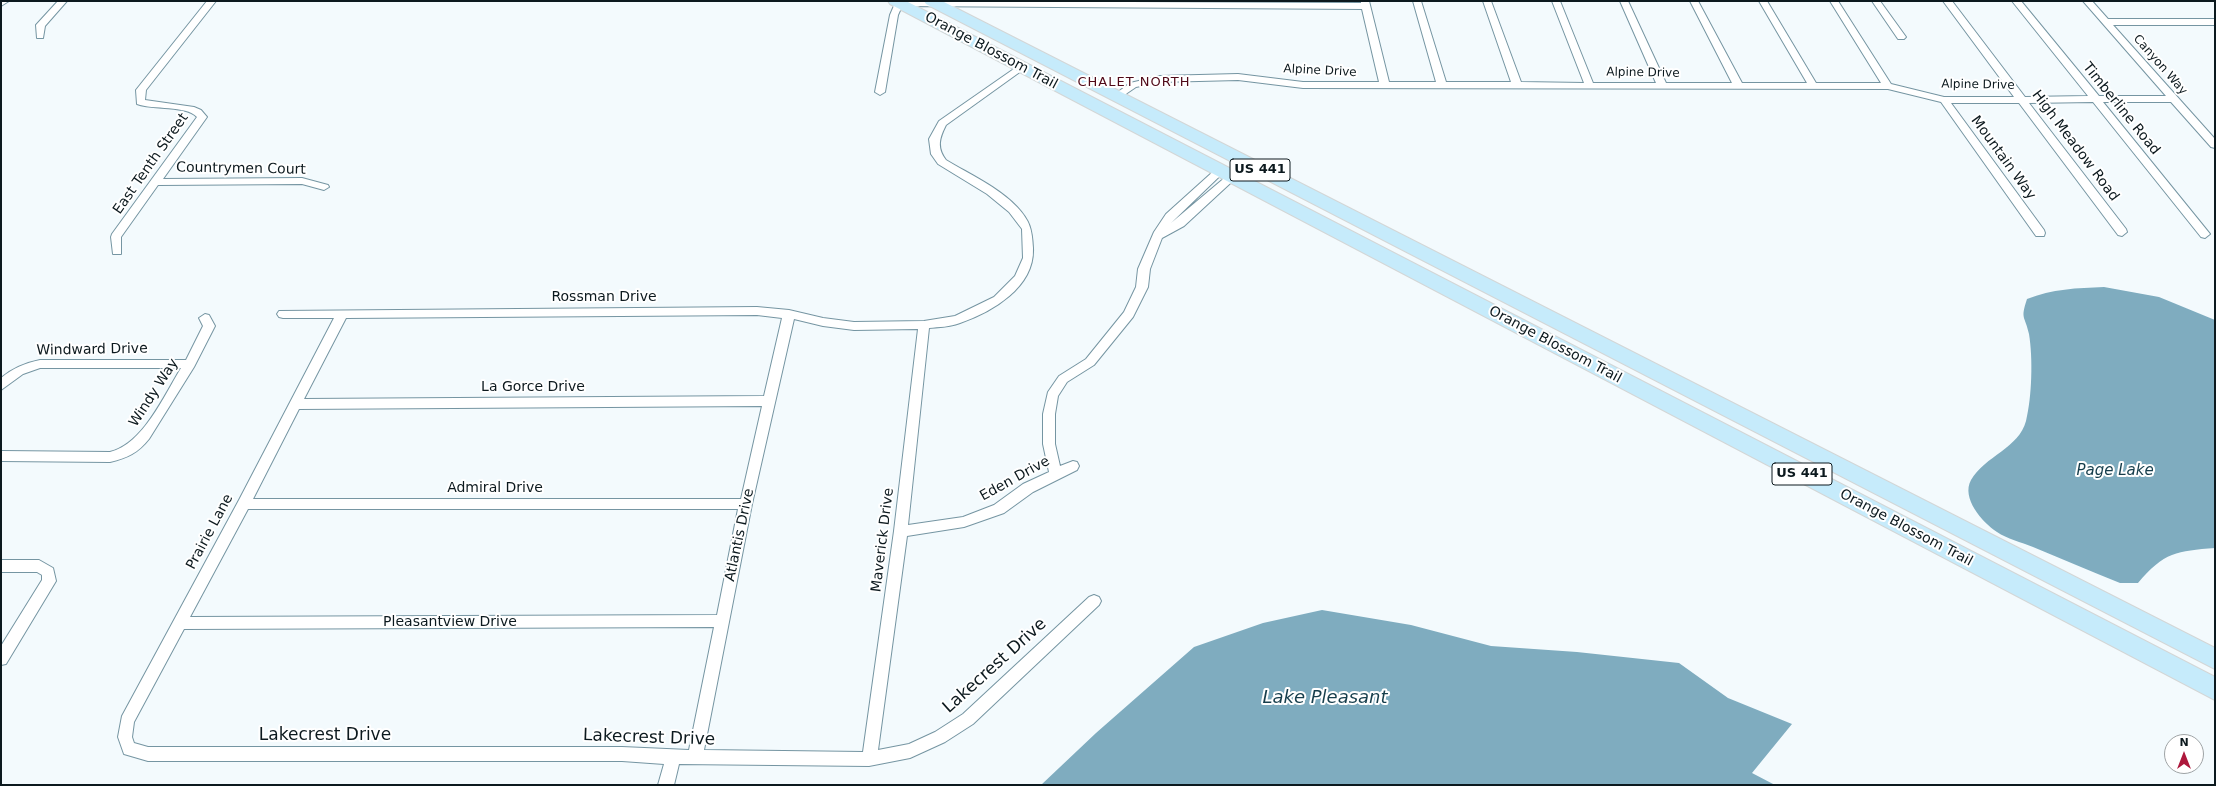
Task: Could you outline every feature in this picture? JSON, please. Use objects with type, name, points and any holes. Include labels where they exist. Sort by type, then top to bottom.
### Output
[{"type":"main road","name":"Orange Blossom Trail","points":[[898,2],[2215,689]]},
{"type":"main road","name":"Orange Blossom Trail","points":[[934,3],[2215,659]]},
{"type":"main road","points":[[1021,67],[1035,64],[1064,69]]},
{"type":"main road","points":[[1426,278],[1440,263]]},
{"type":"street","points":[[40,36],[41,25],[63,1]]},
{"type":"street","name":"East Tenth Street","points":[[117,251],[116,237],[202,118],[199,112],[189,107],[147,106],[140,102],[140,90],[212,1]]},
{"type":"street","points":[[1417,1],[1442,86]]},
{"type":"street","points":[[1487,1],[1517,86]]},
{"type":"street","points":[[1556,1],[1590,86]]},
{"type":"street","points":[[1624,1],[1663,87]]},
{"type":"street","points":[[1694,1],[1739,87]]},
{"type":"street","points":[[1763,1],[1814,87]]},
{"type":"street","points":[[1834,1],[1888,86]]},
{"type":"street","points":[[1876,1],[1901,37]]},
{"type":"street","name":"High Meadow Road","points":[[1947,1],[2122,232]]},
{"type":"street","name":"Timberline Road","points":[[2016,1],[2204,234]]},
{"type":"street","name":"Canyon Way","points":[[2087,1],[2172,99],[2215,145]]},
{"type":"street","points":[[880,92],[894,15],[898,2],[1365,4],[1385,86]]},
{"type":"street","points":[[2106,22],[2215,22]]},
{"type":"street","name":"Rossman Drive","points":[[283,314],[757,311],[789,314],[824,322],[854,326],[924,325],[957,320],[998,300],[1020,278],[1028,258],[1027,229],[1013,209],[991,192],[942,162],[933,144],[934,139],[942,123],[1021,67]]},
{"type":"street","name":"Alpine Drive","points":[[1117,96],[1133,85],[1160,79],[1238,77],[1303,85],[1663,87],[1888,86],[1944,100],[2021,98],[2172,99]]},
{"type":"street","name":"Mountain Way","points":[[1944,100],[2040,233]]},
{"type":"street","points":[[1056,474],[1049,444],[1049,414],[1052,395],[1063,379],[1090,362],[1129,314],[1142,286],[1144,269],[1158,236],[1180,223],[1226,174]]},
{"type":"street","name":"Countrymen Court","points":[[157,182],[302,181],[324,187]]},
{"type":"street","name":"Prairie Lane","points":[[148,754],[129,749],[124,737],[127,721],[244,504],[342,314]]},
{"type":"street","name":"Atlantis Drive","points":[[695,757],[746,504],[789,314]]},
{"type":"street","name":"Windy Way","points":[[1,456],[110,457],[123,454],[136,446],[146,436],[190,364],[209,326],[205,318]]},
{"type":"street","name":"Maverick Drive","points":[[869,759],[901,531],[924,325]]},
{"type":"street","name":"Windward Drive","points":[[1,385],[12,374],[28,366],[40,364],[190,364]]},
{"type":"street","name":"La Gorce Drive","points":[[296,404],[770,400]]},
{"type":"street","name":"Eden Drive","points":[[901,531],[938,528],[964,522],[999,509],[1028,488],[1073,466]]},
{"type":"street","name":"Admiral Drive","points":[[244,504],[746,504]]},
{"type":"street","points":[[1,566],[39,566],[48,572],[49,581],[1,659]]},
{"type":"street","name":"Lakecrest Drive","points":[[148,754],[622,754],[673,757],[869,759],[910,750],[940,737],[968,719],[1094,601]]},
{"type":"street","name":"Pleasantview Drive","points":[[179,623],[722,621]]},
{"type":"street","points":[[666,785],[673,757]]},
{"type":"water","name":"Page Lake","points":[[2104,287],[2159,297],[2215,320],[2215,548],[2191,550],[2172,555],[2156,565],[2138,583],[2120,583],[2010,539],[1991,528],[1985,522],[1971,502],[1969,494],[1971,480],[1977,472],[2016,438],[2026,421],[2031,389],[2030,344],[2024,317],[2027,299],[2055,291]]},
{"type":"water","name":"Lake Pleasant","points":[[1322,610],[1411,625],[1491,646],[1577,652],[1679,663],[1728,698],[1792,724],[1752,773],[1775,785],[1041,785],[1096,733],[1194,647],[1263,623]]},
{"type":"district","name":"CHALET NORTH","points":[[1134,83]]}]
